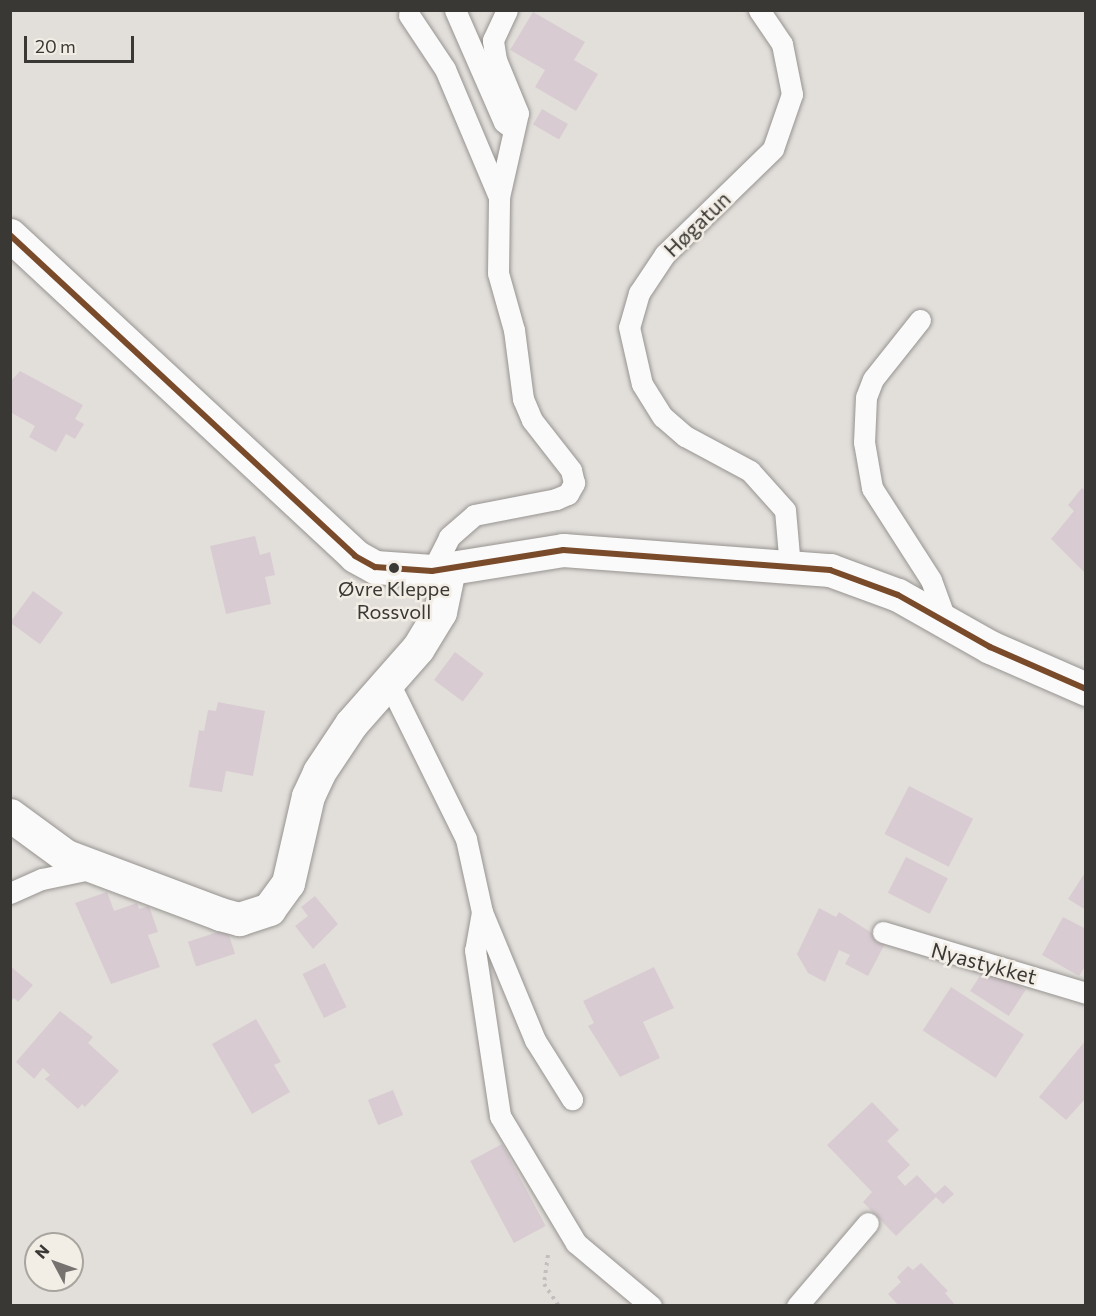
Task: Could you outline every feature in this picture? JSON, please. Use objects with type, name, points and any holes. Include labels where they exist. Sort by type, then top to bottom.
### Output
[{"type":"street","points":[[12,239],[355,556],[375,567],[440,570],[563,550],[790,567],[860,578],[948,624],[1086,689]]},
{"type":"street","points":[[10,815],[41,841],[95,868],[238,919],[269,909],[281,896],[294,868],[308,796],[319,772],[351,724],[418,648],[440,612],[440,570]]},
{"type":"lane","points":[[455,10],[504,122],[513,129]]},
{"type":"lane","points":[[440,570],[449,537],[474,515],[504,505],[556,499],[568,494],[574,483],[571,470],[532,420],[523,399],[514,330],[498,273],[499,196],[518,113],[515,99],[496,60],[493,40],[507,10]]},
{"type":"lane","name":"Høgatun","points":[[759,10],[782,44],[788,68],[792,94],[780,132],[773,149],[665,254],[639,293],[629,327],[642,384],[663,417],[685,436],[750,471],[785,510],[790,567]]},
{"type":"lane","points":[[409,15],[445,69],[499,196]]},
{"type":"lane","points":[[920,320],[873,379],[866,397],[864,442],[872,488],[931,580],[948,624]]},
{"type":"lane","points":[[389,683],[466,839],[482,912],[535,1040],[572,1099]]},
{"type":"lane","points":[[10,893],[42,879],[95,868]]},
{"type":"lane","points":[[482,912],[475,950],[500,1116],[576,1243],[651,1305]]},
{"type":"lane","name":"Nyastykket","points":[[883,932],[1086,993]]},
{"type":"lane","points":[[796,1305],[868,1223]]},
{"type":"path","points":[[549,1248],[544,1284],[559,1305]]},
{"type":"building","points":[[533,12],[585,42],[574,60],[598,74],[576,111],[535,87],[545,70],[510,50]]},
{"type":"building","points":[[542,109],[568,124],[559,140],[533,125]]},
{"type":"building","points":[[20,371],[83,405],[75,419],[84,424],[75,439],[66,434],[56,452],[29,437],[35,426],[10,412],[10,382]]},
{"type":"building","points":[[1082,488],[1086,491],[1086,574],[1051,539],[1074,511],[1068,505]]},
{"type":"building","points":[[255,536],[260,555],[270,552],[275,575],[265,577],[271,604],[226,614],[210,546]]},
{"type":"building","points":[[33,591],[63,613],[40,644],[10,623]]},
{"type":"building","points":[[455,652],[484,674],[463,702],[434,680]]},
{"type":"building","points":[[218,702],[265,711],[253,776],[226,771],[222,792],[189,787],[199,730],[204,731],[208,710],[216,711]]},
{"type":"building","points":[[909,786],[973,819],[949,867],[884,834]]},
{"type":"building","points":[[906,857],[948,878],[930,914],[888,893]]},
{"type":"building","points":[[1086,871],[1086,910],[1068,899]]},
{"type":"building","points":[[107,892],[114,911],[137,903],[139,909],[149,906],[158,932],[148,935],[160,967],[111,984],[75,903]]},
{"type":"building","points":[[315,896],[338,924],[313,949],[295,926],[308,916],[301,907]]},
{"type":"building","points":[[819,908],[836,917],[839,912],[886,942],[868,976],[845,964],[850,955],[839,950],[825,982],[808,973],[797,954]]},
{"type":"building","points":[[1063,917],[1086,929],[1086,965],[1079,976],[1042,955]]},
{"type":"building","points":[[227,929],[235,954],[196,966],[188,942]]},
{"type":"building","points":[[325,963],[346,1007],[324,1018],[303,974]]},
{"type":"building","points":[[987,965],[1026,990],[1009,1016],[970,991]]},
{"type":"building","points":[[10,966],[33,985],[18,1002],[14,998],[10,1002]]},
{"type":"building","points":[[654,967],[674,1008],[643,1022],[660,1058],[620,1077],[588,1026],[594,1023],[583,1001]]},
{"type":"building","points":[[951,987],[1024,1034],[996,1078],[923,1031]]},
{"type":"building","points":[[60,1011],[93,1037],[88,1043],[119,1071],[85,1107],[82,1104],[78,1109],[45,1079],[50,1075],[43,1068],[34,1079],[16,1062]]},
{"type":"building","points":[[256,1019],[281,1062],[274,1065],[290,1092],[252,1114],[212,1044]]},
{"type":"building","points":[[1086,1040],[1086,1098],[1066,1120],[1039,1097]]},
{"type":"building","points":[[393,1090],[403,1115],[378,1125],[368,1100]]},
{"type":"building","points":[[872,1102],[899,1130],[887,1141],[910,1165],[897,1177],[905,1186],[917,1175],[935,1194],[945,1185],[954,1194],[943,1204],[936,1197],[896,1236],[863,1202],[872,1192],[827,1145]]},
{"type":"building","points":[[502,1144],[546,1226],[514,1243],[470,1161]]},
{"type":"building","points":[[921,1263],[948,1291],[945,1293],[956,1306],[899,1306],[888,1294],[901,1282],[897,1277],[908,1266],[913,1270]]},
{"type":"transit line","points":[[10,235],[355,556],[375,567],[432,571],[563,550],[830,570],[898,595],[990,647],[1086,689]]},
{"type":"place","name":"Øvre Kleppe Rossvoll","points":[[394,568]]}]
